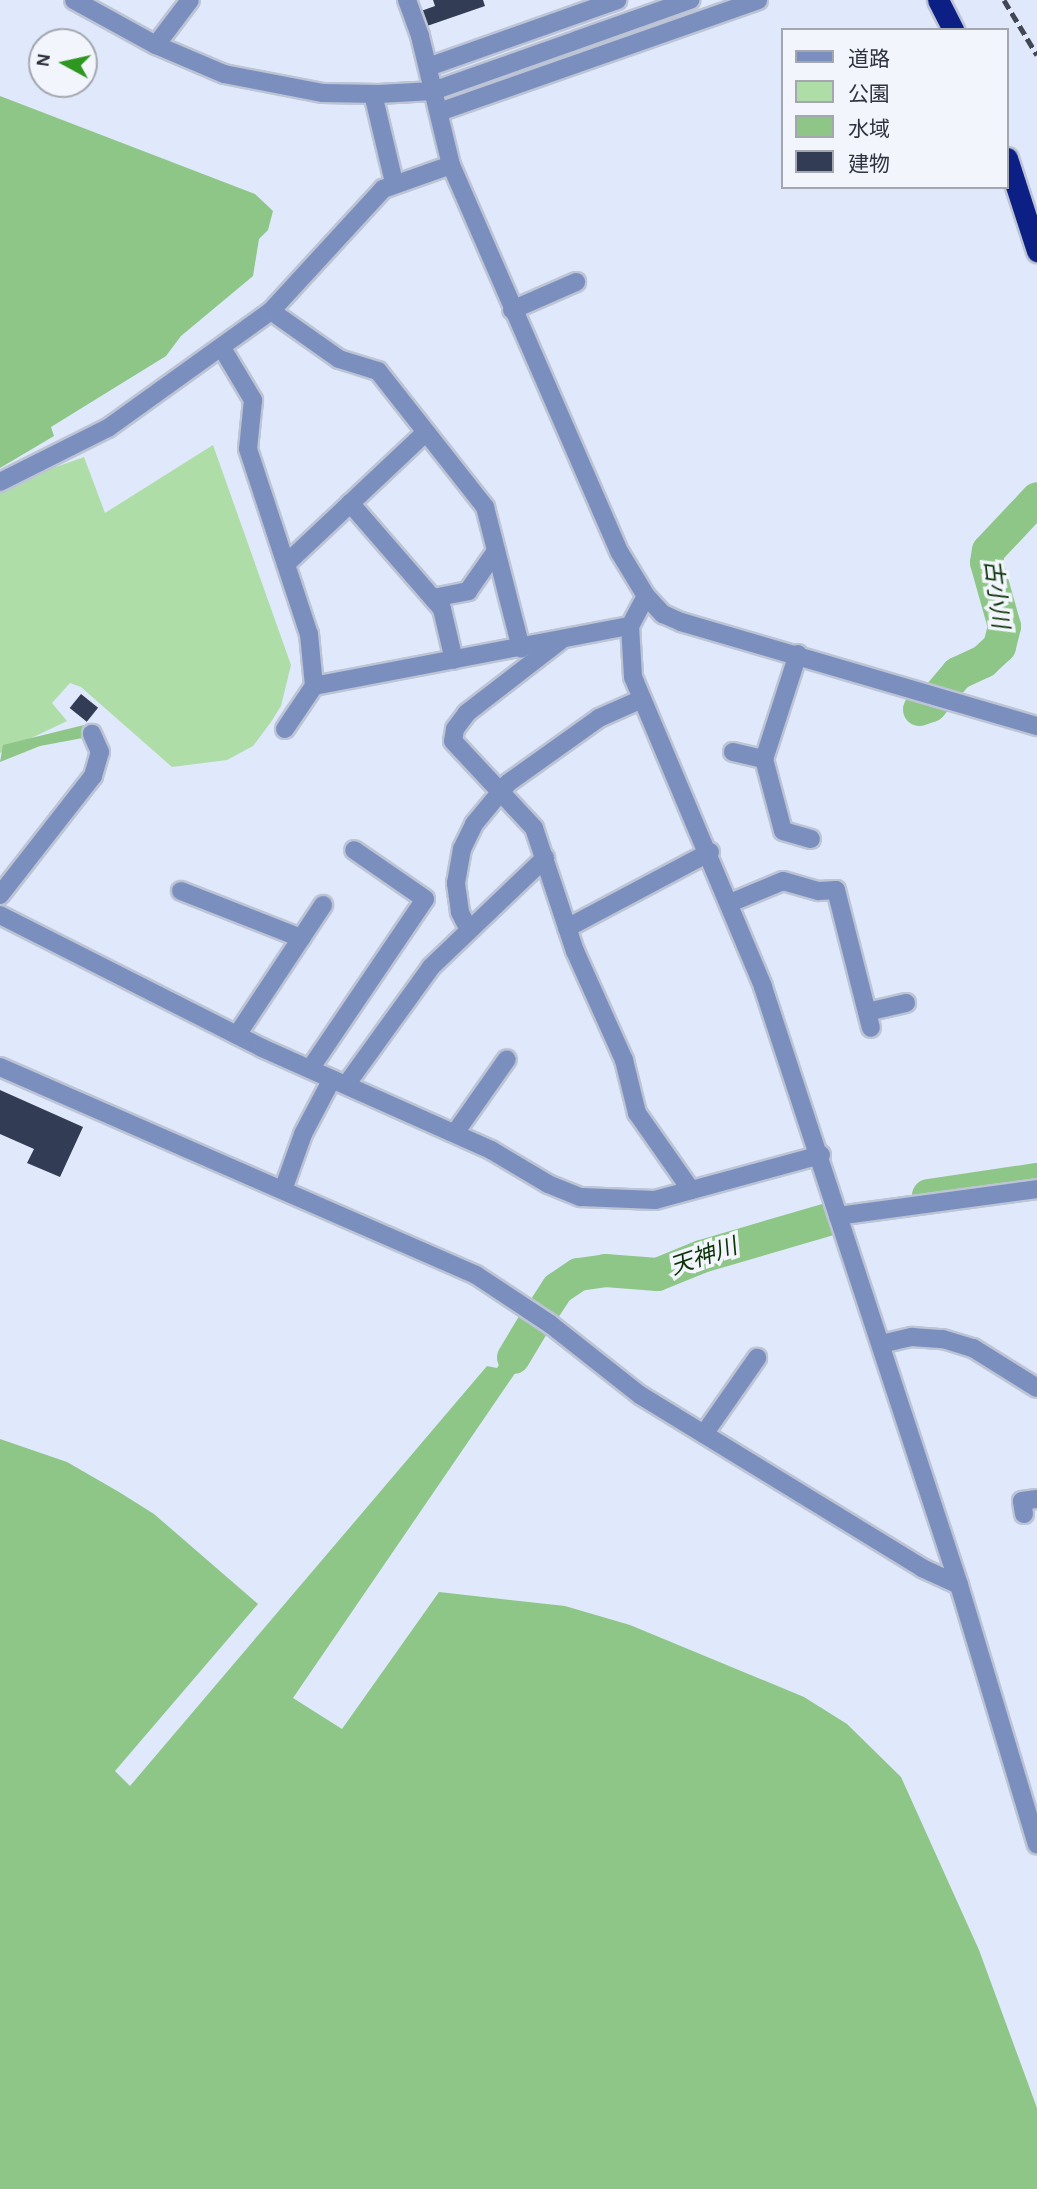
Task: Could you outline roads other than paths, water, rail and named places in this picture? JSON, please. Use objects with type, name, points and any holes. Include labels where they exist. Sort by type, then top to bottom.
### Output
[{"type":"highway","points":[[938,0],[952,28]]},
{"type":"highway","points":[[1009,164],[1037,251]]},
{"type":"street","points":[[74,0],[156,45],[224,74],[323,93],[373,94],[433,91],[690,0]]},
{"type":"street","points":[[156,45],[190,0]]},
{"type":"street","points":[[407,0],[428,67],[451,165],[620,553],[646,596],[663,614],[681,622],[1037,726]]},
{"type":"street","points":[[428,67],[617,0]]},
{"type":"street","points":[[439,111],[758,0]]},
{"type":"street","points":[[373,94],[394,182]]},
{"type":"street","points":[[0,482],[108,428],[271,311],[394,182],[451,165]]},
{"type":"street","points":[[512,310],[576,282]]},
{"type":"street","points":[[271,311],[339,359],[378,371],[485,507],[521,648]]},
{"type":"street","points":[[222,348],[253,400],[248,449],[309,634],[314,686],[285,729]]},
{"type":"street","points":[[286,564],[426,432]]},
{"type":"street","points":[[350,503],[442,609],[454,660]]},
{"type":"street","points":[[433,598],[467,591],[496,551]]},
{"type":"street","points":[[646,596],[630,626],[629,653],[642,699],[730,903],[821,1155],[838,1216],[959,1585],[1037,1845]]},
{"type":"street","points":[[314,686],[630,626]]},
{"type":"street","points":[[560,641],[467,713],[455,729],[458,749],[501,790],[534,828],[567,928],[624,1060],[637,1114],[691,1190]]},
{"type":"street","points":[[798,654],[764,760],[783,831],[811,839]]},
{"type":"street","points":[[468,928],[460,912],[456,883],[462,849],[474,824],[501,790],[599,718],[642,699]]},
{"type":"street","points":[[0,895],[93,776],[100,752],[92,734]]},
{"type":"street","points":[[733,752],[764,760]]},
{"type":"street","points":[[310,1069],[425,899],[354,850]]},
{"type":"street","points":[[567,928],[709,852]]},
{"type":"street","points":[[283,1190],[303,1134],[339,1082],[431,967],[468,928],[545,858]]},
{"type":"street","points":[[730,903],[783,881],[819,891],[836,890],[869,1020],[906,1003]]},
{"type":"street","points":[[181,891],[301,938]]},
{"type":"street","points":[[237,1035],[323,905]]},
{"type":"street","points":[[0,915],[237,1035],[455,1133],[548,1184],[581,1197],[655,1200],[821,1155]]},
{"type":"street","points":[[455,1133],[507,1059]]},
{"type":"street","points":[[0,1067],[476,1275],[550,1324],[640,1395],[922,1568],[959,1585]]},
{"type":"street","points":[[838,1216],[1037,1189]]},
{"type":"street","points":[[881,1344],[912,1337],[943,1339],[973,1348],[1037,1388]]},
{"type":"street","points":[[704,1434],[757,1359]]},
{"type":"street","points":[[1024,1514],[1022,1501],[1037,1499]]},
{"type":"water","points":[[0,96],[255,194],[273,211],[268,230],[259,239],[253,276],[181,336],[166,356],[51,427],[54,436],[0,468]]},
{"type":"water","points":[[84,725],[88,737],[40,746],[0,762],[3,745]]},
{"type":"water","points":[[507,1353],[522,1363],[293,1698],[342,1729],[439,1592],[565,1606],[630,1625],[804,1697],[847,1724],[901,1777],[979,1950],[1037,2108],[1037,2189],[0,2189],[0,1439],[67,1462],[154,1514],[258,1604],[115,1771],[130,1786],[487,1366],[497,1368]]},
{"type":"waterway","name":"古小川","points":[[919,709],[930,705],[957,673],[983,661],[999,646],[1004,626],[986,562],[988,550],[1037,498]]},
{"type":"waterway","name":"天神川","points":[[928,1195],[1037,1179]]},
{"type":"waterway","name":"天神川","points":[[546,1305],[557,1288],[578,1274],[605,1270],[657,1274],[701,1256],[831,1218]]},
{"type":"waterway","name":"天神川","points":[[513,1357],[533,1324]]},
{"type":"railway","points":[[1004,0],[1037,55]]}]
